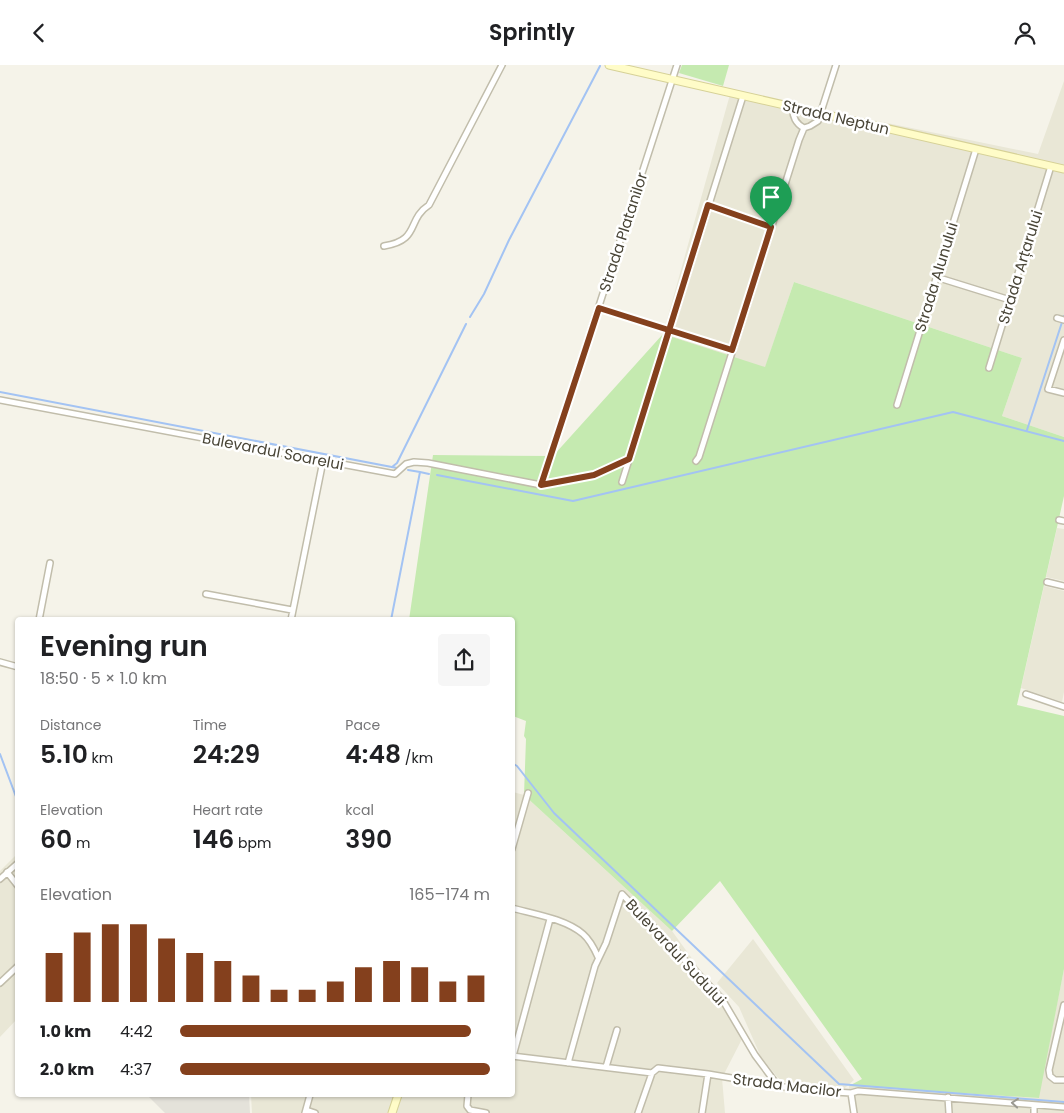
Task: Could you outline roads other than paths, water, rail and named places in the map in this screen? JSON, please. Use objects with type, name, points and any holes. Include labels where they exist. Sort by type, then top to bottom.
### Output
[{"type":"street","points":[[384,246],[398,244],[409,235],[421,211],[429,205],[502,65]]},
{"type":"street","name":"Strada Neptun","points":[[609,65],[1064,169]]},
{"type":"street","name":"Strada Platanilor","points":[[541,485],[677,65]]},
{"type":"street","points":[[793,107],[794,119],[799,126],[804,128],[818,121],[836,65]]},
{"type":"street","points":[[622,482],[743,96]]},
{"type":"street","points":[[696,461],[699,457],[804,128]]},
{"type":"street","name":"Strada Alunului","points":[[896,405],[976,149]]},
{"type":"street","name":"Strada Arțarului","points":[[988,368],[1051,166]]},
{"type":"street","points":[[708,205],[771,227]]},
{"type":"street","points":[[936,277],[1010,299]]},
{"type":"street","points":[[599,308],[732,350]]},
{"type":"street","points":[[1064,340],[1048,389],[1064,393]]},
{"type":"street","name":"Bulevardul Soarelui","points":[[0,400],[395,474],[406,464],[414,462],[428,463],[541,485]]},
{"type":"street","points":[[541,485],[594,475],[629,459]]},
{"type":"street","points":[[291,617],[323,461]]},
{"type":"street","points":[[40,617],[50,563]]},
{"type":"street","points":[[1047,582],[1064,586]]},
{"type":"street","points":[[206,594],[292,610]]},
{"type":"street","points":[[0,662],[15,666]]},
{"type":"street","points":[[1026,694],[1064,707]]},
{"type":"street","points":[[515,838],[528,793]]},
{"type":"street","points":[[0,879],[15,865]]},
{"type":"street","points":[[7,872],[15,882]]},
{"type":"street","name":"Bulevardul Sudului","points":[[598,957],[606,943],[622,894],[722,999],[755,1055],[778,1086]]},
{"type":"street","points":[[515,909],[569,925],[582,933],[590,941],[598,957],[568,1063]]},
{"type":"street","points":[[515,1049],[550,919]]},
{"type":"street","points":[[0,983],[15,969]]},
{"type":"street","points":[[1064,1005],[1049,1070],[1050,1076],[1056,1080],[1064,1081]]},
{"type":"street","points":[[606,1067],[617,1030]]},
{"type":"street","name":"Strada Macilor","points":[[515,1056],[652,1073],[658,1068],[778,1086],[851,1093],[858,1091],[1064,1107]]},
{"type":"street","points":[[638,1113],[652,1073]]},
{"type":"street","points":[[702,1113],[708,1074]]},
{"type":"street","points":[[851,1093],[854,1113]]},
{"type":"street","points":[[309,1097],[305,1112],[315,1113]]},
{"type":"street","points":[[392,1113],[397,1097]]},
{"type":"street","points":[[468,1097],[467,1106],[470,1109],[486,1113]]},
{"type":"street","points":[[948,1097],[950,1113]]},
{"type":"street","points":[[1034,1105],[1034,1113]]},
{"type":"waterway","points":[[470,317],[484,294],[509,240],[600,66]]},
{"type":"waterway","points":[[1027,430],[1064,316]]},
{"type":"waterway","points":[[392,467],[397,463],[466,324]]},
{"type":"waterway","points":[[0,392],[397,468]]},
{"type":"waterway","points":[[437,475],[573,501],[953,412],[1064,441]]},
{"type":"waterway","points":[[408,470],[420,472]]},
{"type":"waterway","points":[[392,617],[420,472],[429,474]]},
{"type":"waterway","points":[[0,754],[15,794]]},
{"type":"waterway","points":[[515,765],[554,813],[839,1084],[1064,1102]]}]
